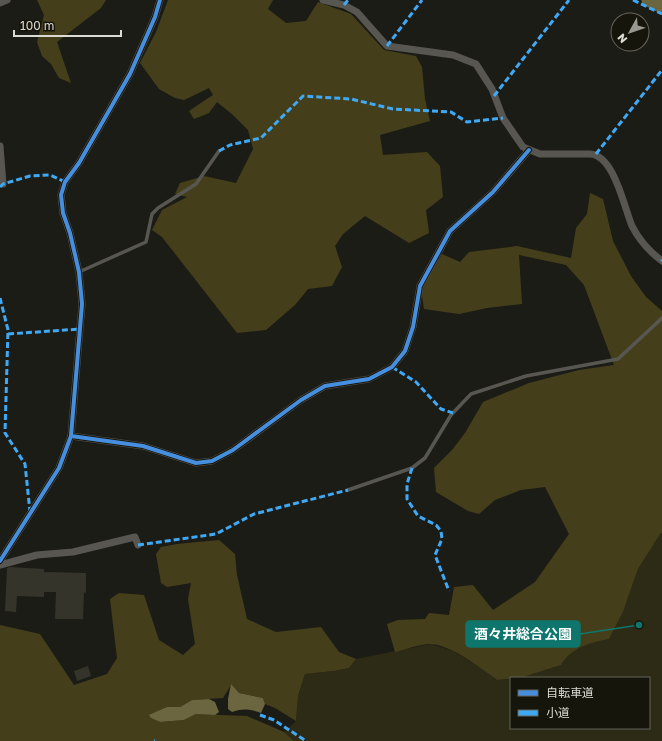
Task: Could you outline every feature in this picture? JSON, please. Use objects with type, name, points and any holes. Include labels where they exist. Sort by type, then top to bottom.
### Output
[{"type":"street","points":[[0,3],[7,0]]},
{"type":"street","points":[[0,561],[59,468],[71,436],[82,304],[79,272],[70,233],[63,213],[61,195],[65,182],[79,163],[130,74],[155,17],[160,0]]},
{"type":"street","points":[[324,0],[344,5],[357,12],[387,46],[453,55],[476,64],[492,89],[502,118],[523,147],[540,154],[596,154],[599,156],[605,161],[613,174],[632,226],[648,249],[662,261]]},
{"type":"street","points":[[0,146],[3,184]]},
{"type":"street","points":[[71,436],[144,446],[196,463],[212,461],[233,450],[301,400],[325,386],[369,379],[392,367],[405,352],[413,327],[420,286],[450,231],[493,192],[529,150]]},
{"type":"street","points":[[0,565],[37,555],[73,552],[135,537],[138,545]]},
{"type":"lane","points":[[79,272],[146,242],[152,214],[158,208],[196,184],[219,151]]},
{"type":"lane","points":[[348,490],[412,468],[425,458],[450,415],[471,394],[526,376],[618,359],[662,318]]},
{"type":"shaded area","points":[[37,0],[106,0],[101,8],[57,42],[71,83],[59,78],[51,64],[42,56],[37,42],[44,15]]},
{"type":"shaded area","points":[[168,0],[273,0],[268,9],[286,23],[306,21],[318,2],[351,14],[384,50],[416,56],[422,67],[425,99],[430,121],[380,135],[383,155],[427,152],[440,166],[443,197],[426,210],[429,233],[409,243],[365,216],[343,234],[335,246],[342,267],[332,286],[308,289],[295,305],[266,330],[237,333],[162,237],[152,230],[162,210],[187,197],[175,194],[180,183],[204,176],[236,183],[253,149],[248,130],[217,102],[209,113],[194,119],[189,111],[213,95],[209,88],[184,100],[175,98],[159,89],[140,63],[156,32]]},
{"type":"shaded area","points":[[590,193],[603,199],[613,241],[631,276],[646,297],[662,311],[662,533],[638,569],[623,612],[609,639],[588,644],[576,650],[565,659],[561,665],[523,677],[510,677],[510,679],[497,680],[466,658],[439,646],[431,644],[395,652],[387,624],[398,620],[425,619],[429,613],[449,615],[454,587],[473,585],[493,610],[535,582],[569,534],[545,487],[521,490],[495,500],[479,514],[468,511],[436,492],[434,468],[452,450],[465,433],[483,402],[529,383],[579,370],[614,365],[584,285],[566,265],[519,255],[522,304],[487,308],[459,314],[424,309],[421,288],[428,273],[434,267],[442,254],[460,262],[469,252],[517,246],[571,258],[576,228],[587,214]]},
{"type":"shaded area","points":[[660,533],[662,535],[662,741],[294,741],[284,732],[296,721],[298,696],[305,674],[349,668],[356,659],[431,644],[453,651],[478,666],[496,680],[510,679],[510,729],[650,729],[650,677],[523,677],[561,665],[570,654],[576,650],[588,644],[609,639],[623,612],[638,569]]},
{"type":"shaded area","points":[[219,540],[235,554],[237,575],[247,619],[276,632],[321,627],[339,652],[356,659],[349,668],[305,674],[298,696],[296,721],[275,708],[265,704],[263,698],[239,693],[231,685],[223,698],[192,700],[180,707],[167,707],[151,718],[160,722],[184,720],[196,714],[247,716],[284,732],[294,741],[0,741],[0,625],[40,634],[74,685],[107,674],[117,658],[110,599],[119,593],[144,595],[159,640],[183,655],[195,644],[188,599],[191,583],[167,587],[161,583],[156,554],[161,547]]},
{"type":"shaded area","points":[[231,684],[239,693],[263,698],[265,704],[261,713],[246,710],[232,712],[228,709]]},
{"type":"shaded area","points":[[209,699],[215,702],[219,712],[215,715],[196,714],[184,720],[160,722],[151,718],[149,715],[167,707],[180,707],[192,700]]},
{"type":"building","points":[[7,568],[44,569],[44,572],[86,573],[86,593],[84,592],[83,619],[55,619],[56,592],[44,592],[44,597],[17,596],[16,612],[5,611]]},
{"type":"building","points":[[88,666],[91,676],[77,681],[74,671]]},
{"type":"waterway","points":[[648,0],[662,7]]},
{"type":"marked path","points":[[344,5],[348,0]]},
{"type":"marked path","points":[[387,46],[422,0]]},
{"type":"marked path","points":[[494,96],[569,0]]},
{"type":"marked path","points":[[633,0],[662,14]]},
{"type":"marked path","points":[[596,154],[662,70]]},
{"type":"marked path","points":[[219,151],[230,145],[261,138],[303,96],[351,99],[393,109],[451,112],[467,122],[503,118]]},
{"type":"marked path","points":[[0,187],[3,184],[30,176],[50,175],[65,182]]},
{"type":"marked path","points":[[0,298],[8,330],[5,433],[25,464],[30,512]]},
{"type":"marked path","points":[[8,334],[80,329]]},
{"type":"marked path","points":[[392,367],[416,382],[441,409],[453,413]]},
{"type":"marked path","points":[[412,468],[407,484],[407,499],[418,516],[436,525],[441,531],[442,539],[435,555],[449,591]]},
{"type":"marked path","points":[[138,545],[216,534],[254,514],[348,490]]},
{"type":"marked path","points":[[260,715],[274,720],[306,741]]},
{"type":"cycle path","points":[[0,561],[59,468],[71,436],[82,304],[79,272],[70,233],[63,213],[61,195],[65,182],[79,163],[130,74],[155,17],[160,0]]},
{"type":"cycle path","points":[[71,436],[143,446],[196,463],[212,461],[233,450],[301,400],[325,386],[369,379],[392,367],[405,351],[413,327],[420,286],[450,231],[493,192],[529,150]]},
{"type":"place","name":"酒々井総合公園","points":[[639,625]]}]
